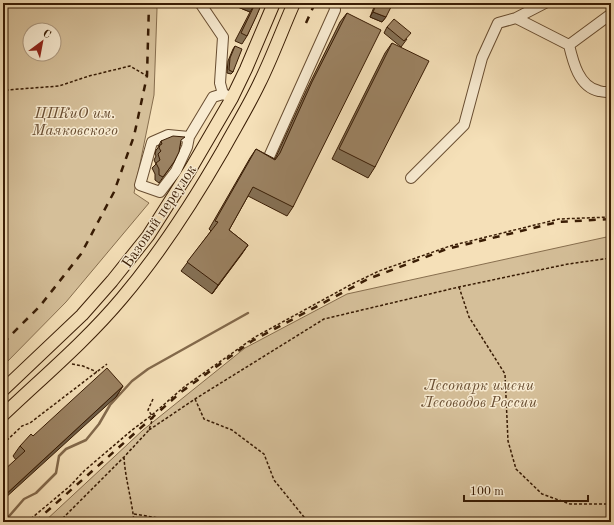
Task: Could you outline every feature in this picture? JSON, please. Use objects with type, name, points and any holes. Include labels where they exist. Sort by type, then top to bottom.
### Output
[{"type":"main road","name":"Базовый переулок","points":[[3,390],[82,316],[148,236],[190,170],[228,96],[246,69],[274,3]]},
{"type":"main road","name":"Базовый переулок","points":[[3,415],[103,319],[150,263],[196,196],[251,100],[294,3]]},
{"type":"lane","points":[[189,137],[168,135],[152,142],[140,185],[160,192],[176,171],[188,147],[189,137],[213,97],[228,96],[220,83],[223,37],[200,3]]},
{"type":"lane","points":[[268,159],[335,10],[334,3]]},
{"type":"lane","points":[[410,178],[464,125],[482,58],[498,23],[516,18],[545,3]]},
{"type":"lane","points":[[569,45],[610,14]]},
{"type":"lane","points":[[516,18],[569,45],[574,64],[586,84],[595,90],[610,94]]},
{"type":"path","points":[[3,95],[7,90],[59,86],[89,76],[130,66],[147,76]]},
{"type":"path","points":[[27,522],[70,486],[84,471],[184,387],[255,337],[352,284],[379,271],[450,246],[559,219],[611,217]]},
{"type":"path","points":[[59,522],[149,430],[195,399],[324,319],[459,287],[568,264],[611,258]]},
{"type":"path","points":[[459,287],[469,317],[505,374],[508,441],[516,469],[542,494],[570,504],[611,504]]},
{"type":"path","points":[[70,364],[83,366],[97,372]]},
{"type":"path","points":[[3,444],[22,426],[30,423],[107,364]]},
{"type":"path","points":[[149,430],[153,417],[148,410],[153,399]]},
{"type":"path","points":[[195,399],[204,419],[232,430],[264,454],[274,480],[308,522]]},
{"type":"path","points":[[124,457],[134,514],[134,522]]},
{"type":"path","points":[[134,514],[175,522]]},
{"type":"green space","name":"ЦПКиО им. Маяковского","points":[[3,3],[156,3],[154,95],[134,193],[149,203],[66,302],[3,366]]},
{"type":"green space","name":"Лесопарк имени Лесоводов России","points":[[611,236],[611,522],[44,522],[143,430],[245,348],[347,294]]},
{"type":"building","points":[[253,3],[262,3],[247,36],[241,33],[255,4]]},
{"type":"building","points":[[377,3],[382,3],[391,7],[386,17],[373,12]]},
{"type":"building","points":[[347,13],[381,30],[293,207],[253,187],[229,230],[248,245],[218,285],[187,262],[218,222],[215,221],[256,149],[275,160],[280,153],[312,82]]},
{"type":"building","points":[[394,19],[411,33],[404,41],[387,27]]},
{"type":"building","points":[[392,43],[429,61],[375,167],[339,149]]},
{"type":"building","points":[[235,46],[242,49],[233,72],[229,70],[230,58]]},
{"type":"building","points":[[173,136],[185,137],[181,140],[179,152],[174,162],[163,177],[159,175],[159,169],[156,163],[160,160],[158,154],[161,151],[159,148],[162,144],[161,141]]},
{"type":"building","points":[[107,368],[123,386],[3,497],[3,471],[25,451],[20,446],[31,434],[33,436]]},
{"type":"waterway","points":[[4,522],[24,499],[36,493],[56,473],[59,456],[66,449],[86,440],[99,424],[110,405],[132,381],[148,369],[248,313]]},
{"type":"railway","points":[[3,343],[40,306],[81,254],[114,192],[134,136],[147,76],[149,3]]},
{"type":"railway","points":[[306,23],[315,3]]},
{"type":"railway","points":[[35,522],[181,392],[252,341],[368,279],[447,249],[558,222],[611,219]]}]
